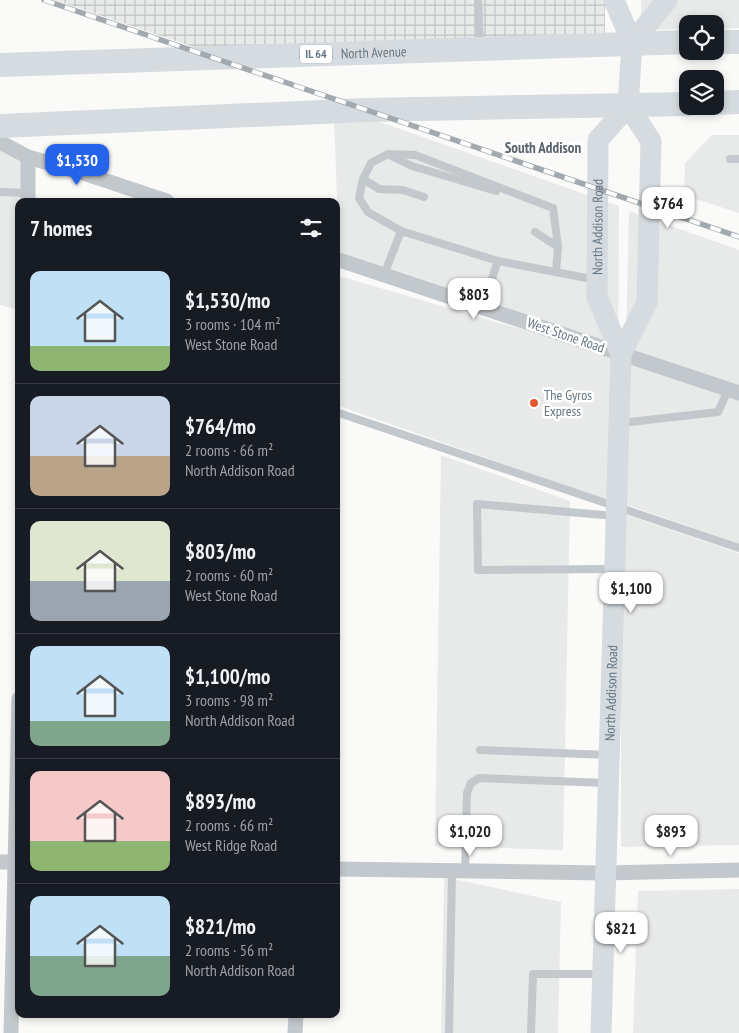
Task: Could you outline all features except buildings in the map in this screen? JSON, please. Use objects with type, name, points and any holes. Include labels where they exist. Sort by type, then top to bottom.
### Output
[{"type":"main road","name":"North Avenue","points":[[0,65],[679,42]]},
{"type":"main road","points":[[724,42],[739,42]]},
{"type":"main road","points":[[724,103],[739,102]]},
{"type":"main road","points":[[0,126],[366,110],[679,104]]},
{"type":"street","points":[[614,0],[632,43],[628,106]]},
{"type":"street","points":[[632,43],[667,0]]},
{"type":"street","name":"North Addison Road","points":[[601,1033],[604,873],[621,354],[597,297],[598,140],[628,106],[651,141],[651,206],[647,302],[621,354]]},
{"type":"street","points":[[0,142],[28,157],[158,198]]},
{"type":"street","points":[[28,157],[28,197]]},
{"type":"street","name":"West Stone Road","points":[[340,260],[733,392]]},
{"type":"street","points":[[11,1033],[11,862],[15,780]]},
{"type":"street","points":[[340,869],[604,873],[739,870]]},
{"type":"street","points":[[295,1033],[296,1018]]},
{"type":"lane","points":[[478,0],[480,48]]},
{"type":"lane","points":[[556,272],[558,247],[553,208],[415,155],[388,154],[371,163],[363,180],[359,198],[368,212],[401,231],[498,261],[598,280]]},
{"type":"lane","points":[[363,180],[378,189],[403,190],[424,197]]},
{"type":"lane","points":[[0,192],[28,197]]},
{"type":"lane","points":[[384,275],[401,231]]},
{"type":"lane","points":[[535,232],[558,247]]},
{"type":"lane","points":[[482,307],[498,261]]},
{"type":"lane","points":[[619,423],[718,412],[733,392]]},
{"type":"lane","points":[[340,413],[616,512],[739,548]]},
{"type":"lane","points":[[614,569],[478,570],[477,504],[616,512]]},
{"type":"lane","points":[[480,750],[608,755]]},
{"type":"lane","points":[[449,1033],[458,872],[467,793],[471,783],[479,778],[607,783]]},
{"type":"lane","points":[[531,1033],[533,974],[602,974]]},
{"type":"shaded area","points":[[55,0],[605,0],[605,44],[208,52]]},
{"type":"shaded area","points":[[641,0],[739,0],[739,28],[724,29],[724,15],[679,15],[679,29],[641,30]]},
{"type":"shaded area","points":[[334,116],[363,116],[619,206],[618,348],[340,255],[340,198],[337,198]]},
{"type":"shaded area","points":[[712,135],[739,135],[739,213],[684,195],[685,163]]},
{"type":"shaded area","points":[[0,147],[32,163],[32,198],[15,198],[15,309],[0,305]]},
{"type":"shaded area","points":[[629,211],[739,250],[739,544],[622,503]]},
{"type":"shaded area","points":[[340,276],[616,357],[612,502],[340,406]]},
{"type":"shaded area","points":[[441,455],[570,501],[563,850],[435,846]]},
{"type":"shaded area","points":[[621,513],[739,553],[739,845],[621,847]]},
{"type":"shaded area","points":[[444,877],[561,902],[558,1033],[441,1033]]},
{"type":"shaded area","points":[[739,889],[739,1033],[633,1033],[638,891]]},
{"type":"railway","points":[[44,0],[739,237]]},
{"type":"place","name":"The Gyros Express","points":[[534,403]]},
{"type":"district","name":"South Addison","points":[[543,148]]}]
